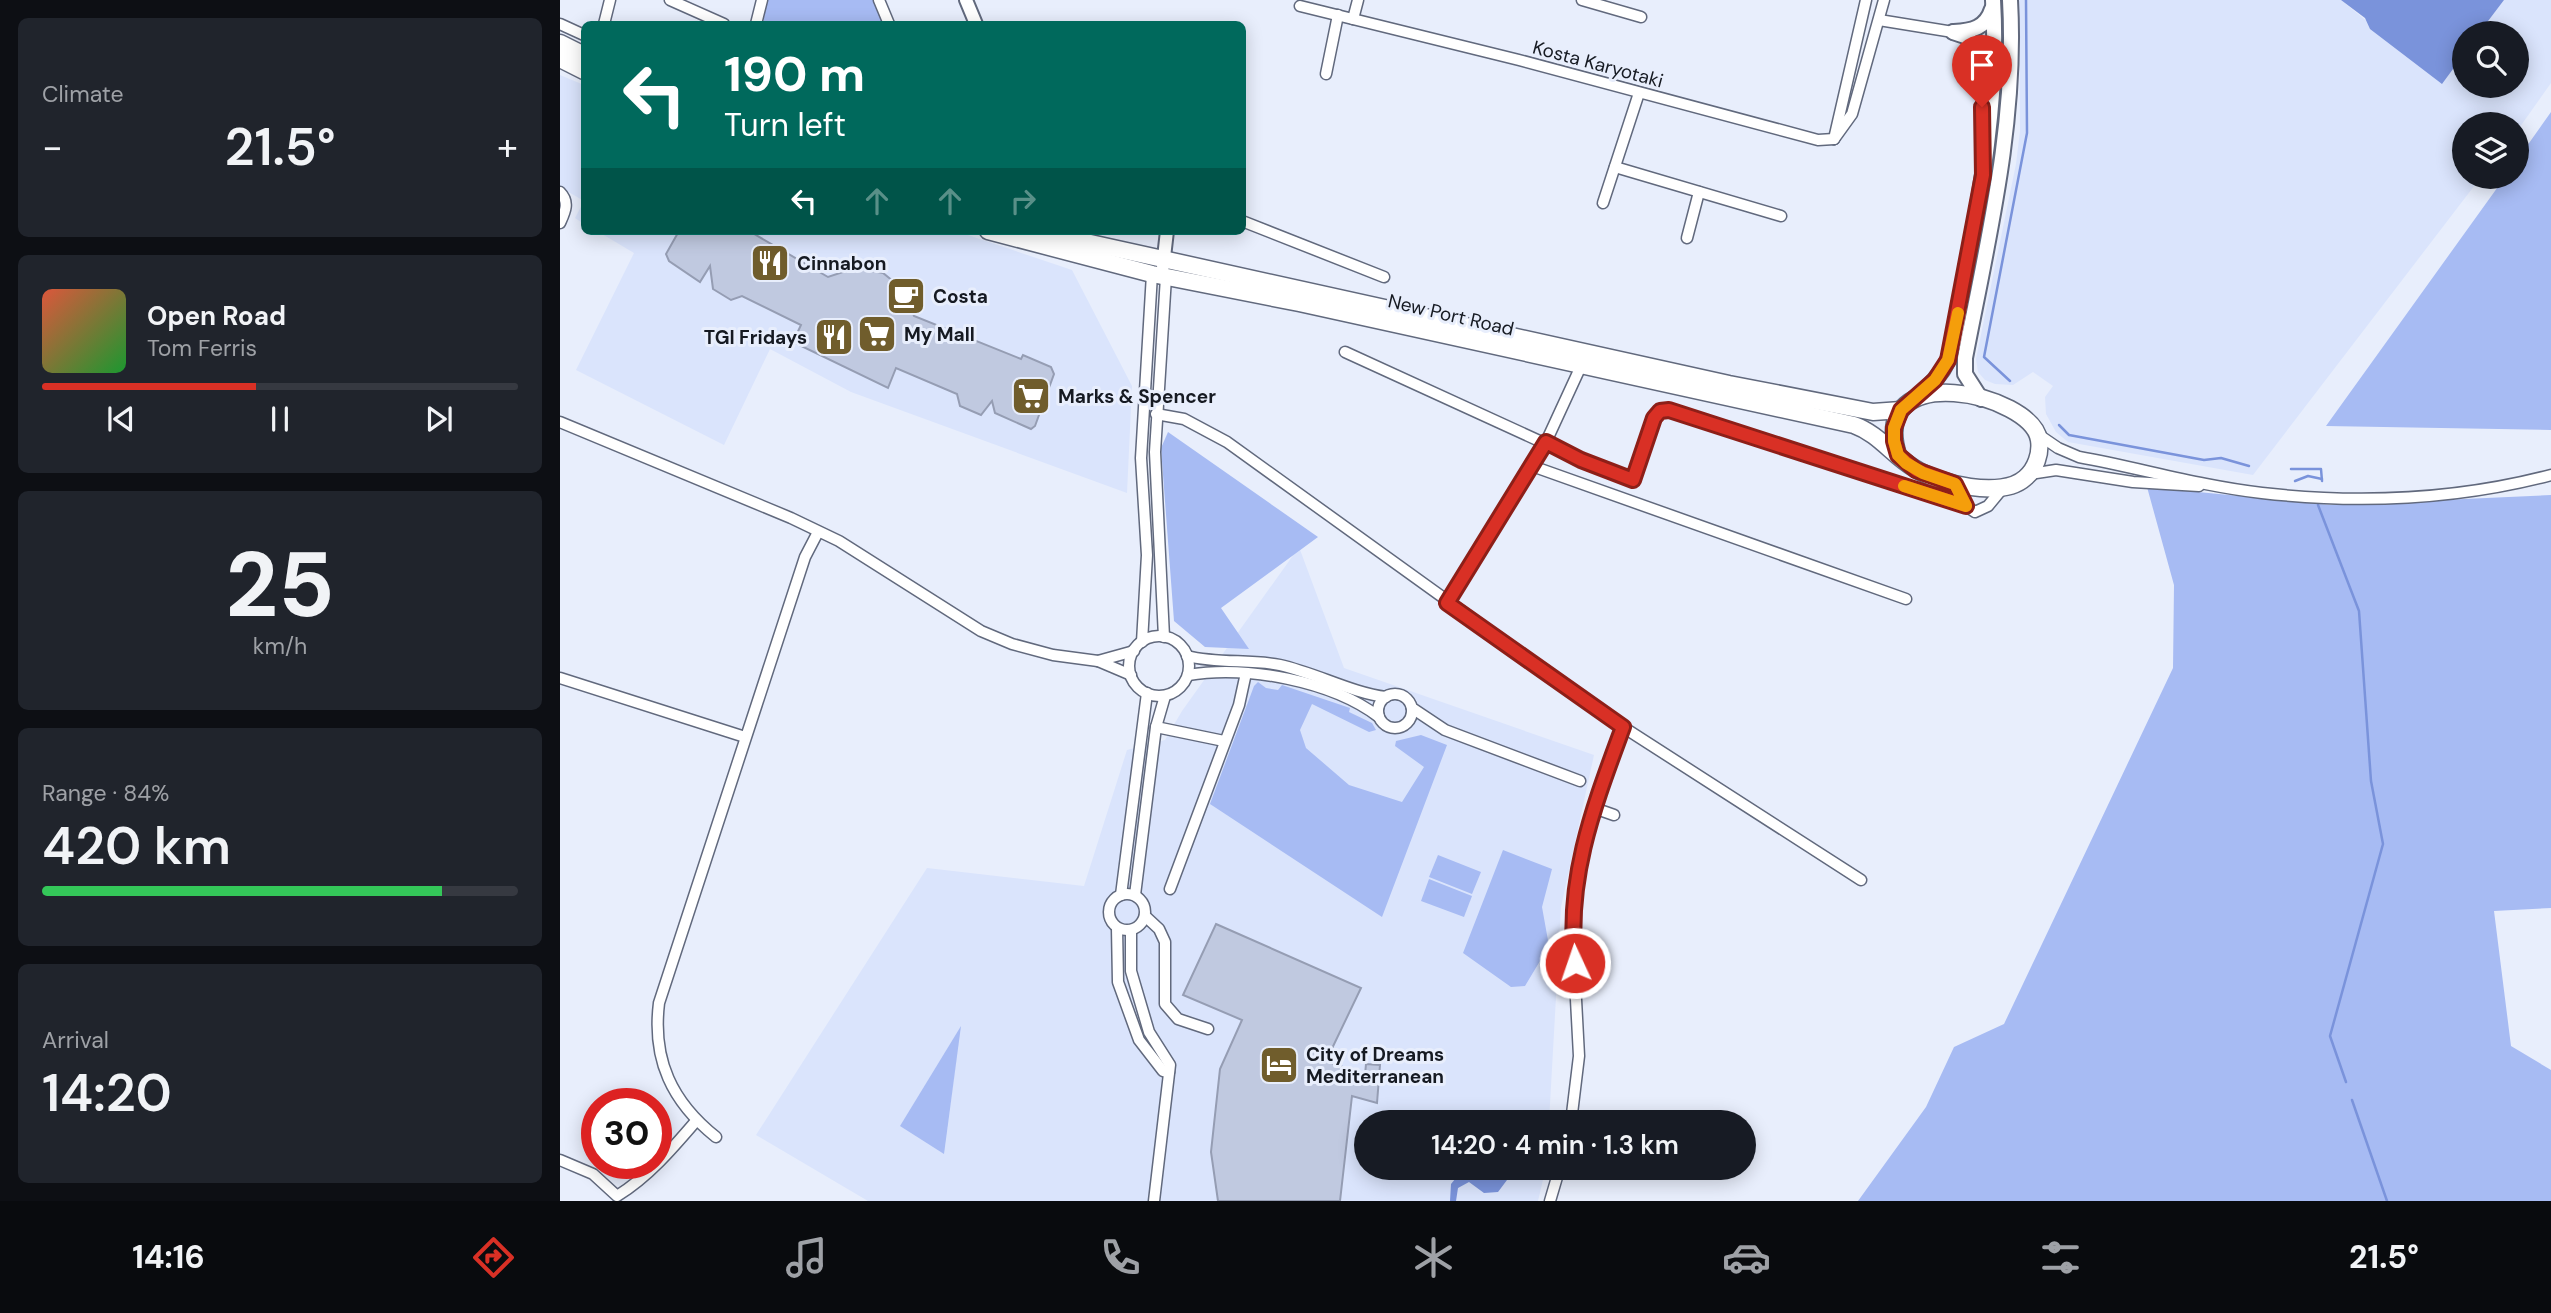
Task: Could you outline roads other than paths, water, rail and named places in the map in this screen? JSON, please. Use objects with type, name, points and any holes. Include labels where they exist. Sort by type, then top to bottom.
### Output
[{"type":"main road","points":[[1981,399],[1965,374],[1965,358],[2006,142],[2013,49],[2010,0]]},
{"type":"main road","points":[[1920,395],[1947,392],[1981,399],[2023,416],[2038,435],[2039,455],[2029,475],[2017,484],[2002,489],[1955,484],[1916,470],[1898,455],[1894,441],[1894,428],[1901,410],[1935,380],[1948,360],[1983,175],[1992,69],[1993,2]]},
{"type":"main road","points":[[1953,32],[1969,31],[1982,26],[1990,16],[1993,2]]},
{"type":"main road","points":[[1953,32],[1978,46],[1982,56],[1983,175]]},
{"type":"main road","points":[[560,43],[581,54]]},
{"type":"main road","points":[[560,59],[581,70]]},
{"type":"main road","name":"New Port Road","points":[[1004,235],[1159,275],[1299,303],[1854,425],[1868,430],[1898,455]]},
{"type":"main road","name":"New Port Road","points":[[1053,235],[1729,384],[1873,412],[1901,410]]},
{"type":"street","points":[[605,21],[610,0]]},
{"type":"street","points":[[670,0],[682,2],[718,21]]},
{"type":"street","points":[[757,21],[762,0]]},
{"type":"street","points":[[879,0],[888,21]]},
{"type":"street","points":[[966,0],[975,21]]},
{"type":"street","points":[[1353,19],[1358,0]]},
{"type":"street","points":[[1582,0],[1606,3],[1641,17]]},
{"type":"street","points":[[1834,139],[1866,0]]},
{"type":"street","points":[[1834,139],[1852,114],[1884,0]]},
{"type":"street","name":"Kosta Karyotaki","points":[[1300,6],[1818,140],[1834,139]]},
{"type":"street","points":[[1326,74],[1338,15]]},
{"type":"street","points":[[1878,20],[1953,32]]},
{"type":"street","points":[[560,24],[581,34]]},
{"type":"street","points":[[1604,203],[1639,93]]},
{"type":"street","points":[[1615,167],[1781,216]]},
{"type":"street","points":[[560,192],[565,197],[567,206],[560,223]]},
{"type":"street","points":[[1687,238],[1699,192]]},
{"type":"street","points":[[1246,223],[1384,277]]},
{"type":"street","points":[[1142,642],[1147,555],[1142,431],[1159,275],[1166,235]]},
{"type":"street","points":[[1159,275],[1155,481],[1164,637]]},
{"type":"street","points":[[1345,352],[1581,460],[1633,480],[1654,418],[1660,411],[1669,410],[1971,509],[1988,506],[2002,489]]},
{"type":"street","points":[[1447,603],[1546,442],[1581,366]]},
{"type":"street","points":[[1156,414],[1184,419],[1227,442],[1447,603],[1623,727],[1861,880]]},
{"type":"street","points":[[560,422],[839,541],[981,631],[1012,644],[1053,655],[1098,661],[1131,675]]},
{"type":"street","points":[[2038,435],[2079,457],[2228,487],[2306,497],[2378,500],[2449,496],[2508,486],[2551,475]]},
{"type":"street","points":[[1532,466],[1906,599]]},
{"type":"street","points":[[2029,475],[2056,470],[2133,482],[2228,487]]},
{"type":"street","points":[[1955,484],[1971,509]]},
{"type":"street","points":[[716,1137],[696,1121],[678,1100],[664,1068],[656,1027],[659,1003],[805,557],[818,531]]},
{"type":"street","points":[[1153,637],[1164,637],[1177,642],[1187,656],[1188,675],[1181,686],[1165,696],[1147,693],[1137,686],[1131,675],[1130,662],[1134,651],[1142,642],[1153,637]]},
{"type":"street","points":[[1098,661],[1134,651]]},
{"type":"street","points":[[1187,656],[1203,660],[1276,664],[1310,672],[1372,696],[1402,695],[1409,700],[1412,717],[1398,728],[1389,727],[1366,707],[1315,687],[1275,676],[1246,673],[1188,675]]},
{"type":"street","points":[[1170,888],[1239,705],[1246,673]]},
{"type":"street","points":[[560,678],[745,737]]},
{"type":"street","points":[[1121,895],[1147,693]]},
{"type":"street","points":[[1117,928],[1131,930],[1140,925],[1144,916],[1144,906],[1135,895],[1156,727],[1165,696]]},
{"type":"street","points":[[1379,717],[1379,708],[1385,697]]},
{"type":"street","points":[[1412,708],[1446,730],[1580,781]]},
{"type":"street","points":[[1406,724],[1446,730]]},
{"type":"street","points":[[1156,727],[1224,741]]},
{"type":"street","points":[[1572,1110],[1580,1027],[1573,943],[1573,903],[1582,847],[1623,727]]},
{"type":"street","points":[[1594,808],[1614,815]]},
{"type":"street","points":[[1135,895],[1121,895],[1113,901],[1109,909],[1110,918],[1117,928],[1118,982],[1139,1040],[1163,1071],[1169,1072]]},
{"type":"street","points":[[1144,916],[1159,929],[1165,942],[1165,1004],[1178,1019],[1208,1029]]},
{"type":"street","points":[[1131,930],[1131,971],[1149,1032],[1170,1065],[1154,1201]]},
{"type":"street","points":[[560,1160],[593,1174],[617,1196],[635,1185],[672,1150],[696,1121]]},
{"type":"street","points":[[1550,1201],[1556,1180]]},
{"type":"waterway","points":[[2010,381],[1984,357],[2027,133],[2026,0]]},
{"type":"waterway","points":[[2059,425],[2069,435],[2204,460],[2221,458],[2249,466]]},
{"type":"waterway","points":[[2291,469],[2321,469],[2322,481]]},
{"type":"waterway","points":[[2295,481],[2308,476],[2322,479]]},
{"type":"waterway","points":[[2318,505],[2359,611],[2371,781],[2383,844],[2330,1036],[2346,1082]]},
{"type":"waterway","points":[[2352,1100],[2387,1201]]},
{"type":"place","name":"Cinnabon","points":[[770,263]]},
{"type":"place","name":"Costa","points":[[906,296]]},
{"type":"place","name":"My Mall","points":[[877,334]]},
{"type":"place","name":"TGI Fridays","points":[[834,337]]},
{"type":"place","name":"Marks & Spencer","points":[[1031,396]]},
{"type":"place","name":"City of Dreams Mediterranean","points":[[1279,1065]]}]
